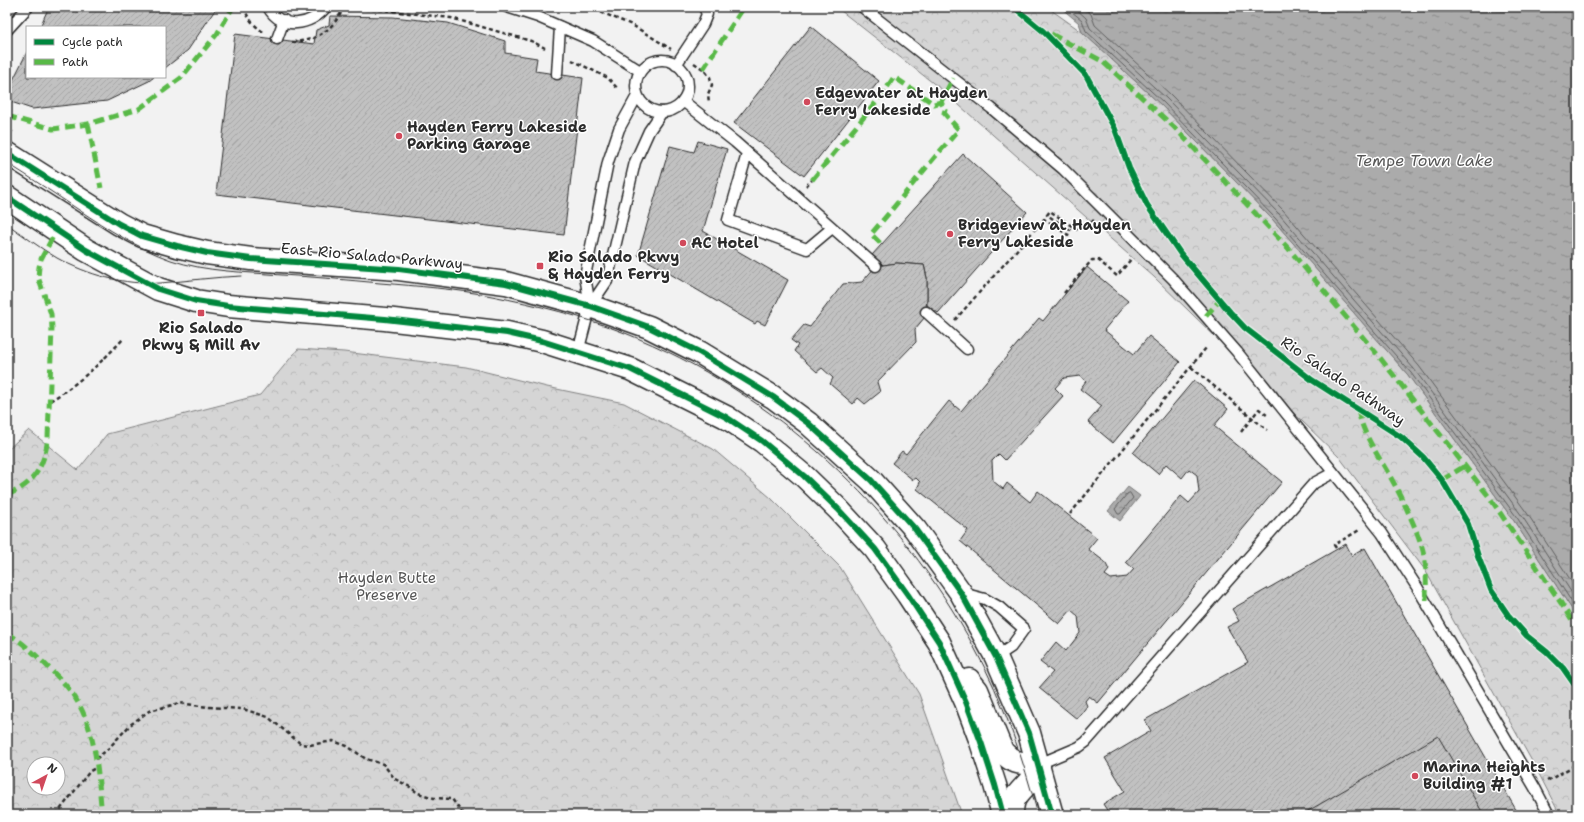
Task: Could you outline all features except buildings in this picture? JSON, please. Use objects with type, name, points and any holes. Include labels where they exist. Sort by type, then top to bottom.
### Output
[{"type":"main road","name":"East Rio Salado Parkway","points":[[13,145],[119,224],[142,236],[207,253],[251,258],[399,269],[506,283],[590,306],[649,326],[700,352],[773,397],[808,423],[871,480],[910,523],[961,593],[996,658],[1029,733],[1052,815]]},
{"type":"main road","points":[[7,197],[86,250],[158,290],[196,301],[228,306],[385,319],[506,333],[542,341],[630,369],[726,417],[762,441],[810,481],[875,549],[939,642],[977,690],[1002,751],[1014,762],[1038,764],[1028,782],[1021,789],[1014,800],[1012,804],[1012,815]]},
{"type":"main road","points":[[939,642],[982,742],[1002,815]]},
{"type":"lane","points":[[7,30],[28,7]]},
{"type":"lane","points":[[268,7],[278,17],[287,22],[298,23],[309,21],[318,16],[326,7]]},
{"type":"lane","points":[[507,7],[538,17],[593,41],[640,71]]},
{"type":"lane","points":[[676,65],[703,24],[707,14],[704,7]]},
{"type":"lane","points":[[862,7],[991,108],[1063,169],[1173,278],[1238,352],[1382,533],[1417,587],[1535,788],[1549,815]]},
{"type":"lane","points":[[277,39],[284,20]]},
{"type":"lane","points":[[557,74],[560,27]]},
{"type":"lane","points":[[664,60],[672,62],[676,65],[684,73],[687,81],[688,90],[683,101],[674,110],[662,112],[649,109],[642,104],[637,96],[636,88],[636,79],[640,71],[655,61],[664,60]]},
{"type":"lane","points":[[590,306],[585,276],[608,162],[619,129],[637,96]]},
{"type":"lane","points":[[683,101],[747,154],[876,266]]},
{"type":"lane","points":[[578,352],[590,306],[607,281],[635,162],[649,131],[662,112]]},
{"type":"lane","points":[[747,154],[728,220],[807,249],[832,228]]},
{"type":"lane","points":[[926,312],[967,349]]},
{"type":"lane","points":[[1038,764],[1079,747],[1086,742],[1314,483],[1333,473]]},
{"type":"lane","points":[[961,593],[985,599],[999,606],[1024,629],[1012,647],[996,658]]},
{"type":"path","points":[[588,7],[632,25],[703,69]]},
{"type":"path","points":[[344,8],[383,10],[451,18],[531,41],[608,78],[618,89]]},
{"type":"path","points":[[7,128],[13,145]]},
{"type":"path","points":[[959,316],[1044,219],[1068,234],[1070,230],[1048,215],[1050,211],[1076,229],[1080,227],[1085,229],[1104,210]]},
{"type":"path","points":[[1064,293],[1092,260],[1098,260],[1116,276],[1142,247]]},
{"type":"path","points":[[50,401],[69,389],[102,362],[124,338]]},
{"type":"path","points":[[1070,514],[1206,348]]},
{"type":"path","points":[[1191,367],[1267,430]]},
{"type":"path","points":[[1240,432],[1259,409],[1269,418]]},
{"type":"path","points":[[1336,548],[1334,545],[1373,522]]},
{"type":"path","points":[[96,759],[107,750],[130,725],[149,711],[180,703],[207,707],[243,709],[268,717],[301,744],[310,745],[333,741],[347,746],[366,758],[382,764],[395,780],[410,787],[418,793],[434,798],[452,798],[462,813],[466,815]]},
{"type":"path","points":[[1535,788],[1577,764]]},
{"type":"path","points":[[56,815],[90,771],[97,767]]},
{"type":"green space","points":[[836,7],[1047,7],[1082,32],[1161,105],[1273,220],[1408,375],[1514,521],[1577,617],[1577,815],[1560,815],[1538,772],[1425,570],[1340,458],[1154,277],[942,90]]},
{"type":"green space","name":"Hayden Butte Preserve","points":[[298,349],[344,352],[466,367],[547,387],[624,403],[713,449],[771,498],[840,567],[919,694],[962,815],[7,815],[7,450],[29,430],[78,470],[107,434],[260,395]]},
{"type":"water","name":"Tempe Town Lake","points":[[1060,7],[1577,7],[1577,617],[1514,521],[1408,375],[1273,220],[1161,105],[1082,32],[1079,23]]},
{"type":"water","points":[[1128,487],[1140,496],[1120,521],[1108,511]]},
{"type":"tram line","points":[[7,163],[112,231],[146,250],[171,260],[198,267],[226,271],[422,287],[492,296],[526,303],[576,316],[625,333],[680,358],[732,387],[781,422],[827,460],[870,503],[909,548],[944,597],[975,649],[995,688],[1019,751],[1038,815]]},
{"type":"tram line","points":[[7,224],[57,258],[81,269],[107,278],[133,282],[160,283],[242,276]]},
{"type":"marked path","points":[[7,116],[53,129],[88,124],[139,109],[181,78],[217,34],[233,7]]},
{"type":"marked path","points":[[703,69],[744,7]]},
{"type":"marked path","points":[[1051,34],[1102,61],[1174,127],[1288,248],[1377,354],[1490,498],[1577,629]]},
{"type":"marked path","points":[[812,180],[882,95],[894,77],[934,104],[941,102]]},
{"type":"marked path","points":[[880,243],[871,234],[936,155],[959,130],[944,113],[945,110],[941,102],[953,78]]},
{"type":"marked path","points":[[88,124],[101,188]]},
{"type":"marked path","points":[[7,495],[17,491],[31,480],[41,465],[48,438],[52,328],[51,314],[38,277],[41,259],[56,231]]},
{"type":"marked path","points":[[1206,316],[1220,300]]},
{"type":"marked path","points":[[1358,410],[1363,428],[1391,478],[1421,543],[1426,567],[1426,602]]},
{"type":"marked path","points":[[1442,480],[1465,466]]},
{"type":"marked path","points":[[7,633],[32,651],[67,686],[84,714],[96,756],[102,815]]},
{"type":"cycle path","name":"Rio Salado Pathway","points":[[1014,7],[1043,31],[1086,75],[1115,129],[1129,168],[1147,205],[1180,253],[1245,328],[1312,380],[1401,437],[1423,457],[1442,480],[1468,524],[1491,590],[1508,615],[1527,636],[1547,652],[1563,668],[1577,688]]},
{"type":"cycle path","points":[[7,153],[119,224],[142,236],[207,253],[251,259],[399,269],[506,283],[590,306],[649,327],[699,352],[773,397],[808,423],[871,480],[915,529],[961,593],[996,657],[1029,733],[1052,815]]},
{"type":"cycle path","points":[[7,197],[86,250],[158,289],[196,301],[228,306],[385,319],[507,333],[542,341],[630,369],[726,417],[762,441],[804,476],[838,509],[875,549],[908,595],[939,642],[966,702],[981,742],[1003,815]]},
{"type":"place","name":"Edgewater at Hayden Ferry Lakeside","points":[[807,102]]},
{"type":"place","name":"Hayden Ferry Lakeside Parking Garage","points":[[399,136]]},
{"type":"place","name":"Bridgeview at Hayden Ferry Lakeside","points":[[950,234]]},
{"type":"place","name":"AC Hotel","points":[[683,243]]},
{"type":"place","name":"Rio Salado Pkwy & Hayden Ferry","points":[[540,266]]},
{"type":"place","name":"Rio Salado Pkwy & Mill Av","points":[[201,313]]},
{"type":"place","name":"Marina Heights Building #1","points":[[1415,776]]}]
